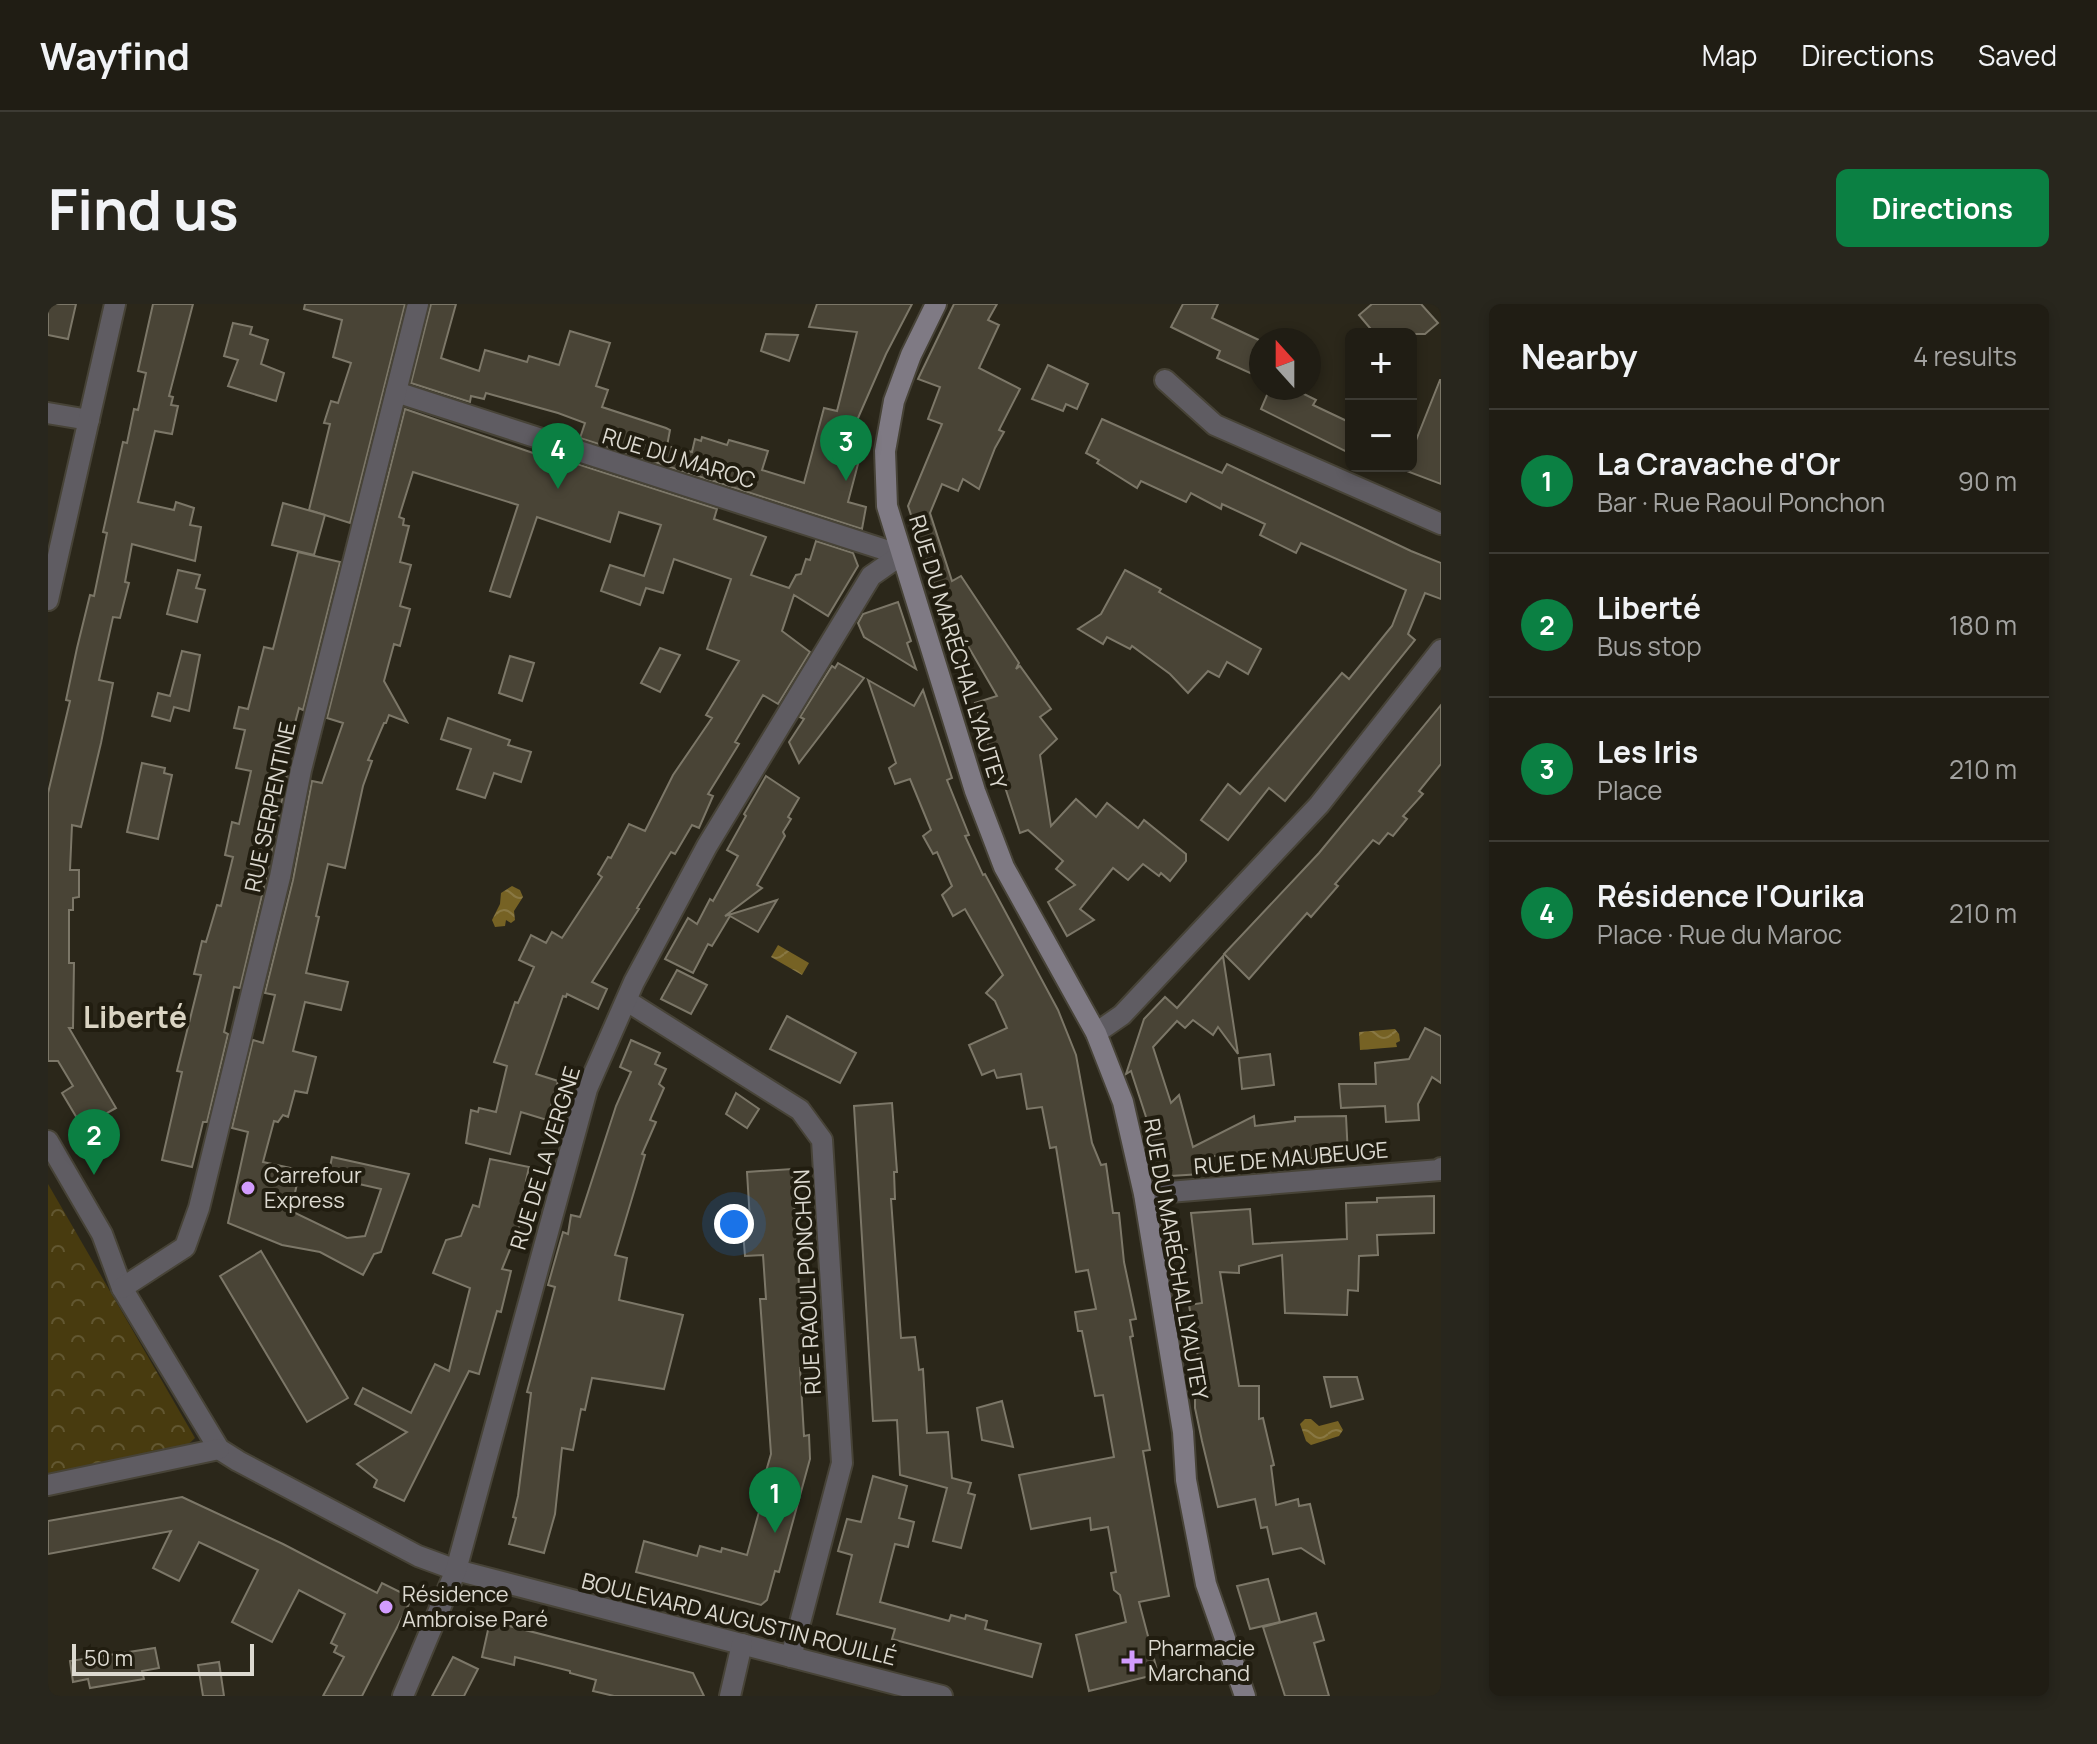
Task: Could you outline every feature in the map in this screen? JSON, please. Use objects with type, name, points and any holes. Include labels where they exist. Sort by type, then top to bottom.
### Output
[{"type":"main road","name":"RUE DU MARÉCHAL LYAUTEY","points":[[936,304],[911,355],[894,401],[885,451],[887,506],[975,791],[1004,867],[1096,1033],[1123,1102],[1144,1194],[1183,1432],[1186,1480],[1203,1569],[1245,1696]]},
{"type":"street","points":[[48,600],[115,304]]},
{"type":"street","name":"RUE SERPENTINE","points":[[122,1288],[185,1247],[199,1208],[280,877],[301,770],[418,304]]},
{"type":"street","points":[[1165,380],[1215,425],[1441,524]]},
{"type":"street","name":"RUE DU MAROC","points":[[396,392],[901,555]]},
{"type":"street","points":[[48,413],[89,420]]},
{"type":"street","name":"RUE DE LA VERGNE","points":[[403,1696],[456,1570],[587,1089],[634,982],[707,846],[871,576],[901,555]]},
{"type":"street","points":[[1096,1033],[1132,1004],[1319,805],[1441,650]]},
{"type":"street","name":"RUE RAOUL PONCHON","points":[[627,1001],[800,1110],[822,1140],[842,1463],[791,1657]]},
{"type":"street","points":[[48,1141],[102,1234],[122,1288],[219,1449],[48,1485]]},
{"type":"street","name":"RUE DE MAUBEUGE","points":[[1144,1194],[1441,1168]]},
{"type":"street","name":"BOULEVARD AUGUSTIN ROUILLÉ","points":[[219,1449],[252,1470],[418,1556],[456,1570],[942,1696]]},
{"type":"street","points":[[730,1696],[742,1644]]},
{"type":"green space","points":[[48,1184],[195,1438],[180,1452],[48,1474]]},
{"type":"water","points":[[512,886],[520,890],[523,897],[514,911],[515,920],[511,923],[506,920],[505,926],[495,927],[492,920],[500,904],[501,893]]},
{"type":"water","points":[[778,945],[809,963],[802,975],[771,957]]},
{"type":"water","points":[[1395,1029],[1400,1041],[1396,1043],[1397,1047],[1360,1050],[1359,1032]]},
{"type":"water","points":[[1305,1419],[1311,1419],[1319,1426],[1338,1421],[1343,1430],[1339,1436],[1311,1445],[1306,1441],[1300,1424]]},
{"type":"building","points":[[48,304],[76,304],[68,339],[48,335]]},
{"type":"building","points":[[153,304],[193,304],[169,396],[173,397],[171,405],[178,406],[172,434],[155,431],[138,502],[174,510],[176,502],[194,508],[190,525],[201,527],[195,561],[132,544],[125,582],[129,583],[120,618],[113,617],[99,680],[113,683],[101,743],[81,827],[72,825],[70,870],[79,870],[79,897],[73,898],[73,910],[69,910],[69,963],[74,963],[73,1028],[69,1028],[116,1108],[105,1114],[113,1127],[90,1140],[62,1093],[73,1086],[58,1061],[48,1061],[48,793],[70,701],[66,700],[77,648],[90,595],[94,596],[107,533],[103,532],[123,442],[127,443],[134,409],[138,410],[146,373],[138,371]]},
{"type":"building","points":[[305,304],[405,304],[350,523],[309,510],[330,424],[324,423],[331,401],[338,403],[351,363],[333,357],[342,320],[304,309]]},
{"type":"building","points":[[431,304],[456,304],[441,358],[479,371],[485,350],[527,362],[529,356],[559,365],[570,331],[610,343],[596,386],[608,390],[602,407],[670,430],[667,446],[692,452],[695,439],[701,441],[702,437],[727,445],[729,440],[768,451],[762,470],[804,483],[824,408],[837,411],[857,332],[809,327],[817,304],[912,304],[851,434],[864,441],[848,502],[866,507],[862,529],[580,438],[585,423],[558,413],[486,393],[484,399],[471,396],[470,402],[411,383]]},
{"type":"building","points":[[954,304],[997,304],[988,320],[999,325],[979,368],[1020,389],[999,430],[1004,432],[979,489],[963,479],[958,491],[942,484],[930,513],[952,581],[961,576],[1019,663],[1016,669],[1020,666],[1051,709],[1040,717],[1057,739],[1040,755],[1051,826],[1076,799],[1096,817],[1107,803],[1138,828],[1144,820],[1186,854],[1186,861],[1170,881],[1143,864],[1128,880],[1113,868],[1080,909],[1094,920],[1067,936],[1048,902],[1075,885],[1056,869],[1063,861],[1028,830],[1020,833],[1003,781],[995,784],[990,764],[994,763],[975,703],[997,696],[943,611],[908,506],[942,424],[928,419],[940,387],[918,379]]},
{"type":"building","points":[[1183,304],[1218,304],[1212,318],[1249,335],[1249,373],[1217,358],[1220,351],[1171,327]]},
{"type":"building","points":[[1372,304],[1421,304],[1438,323],[1425,334],[1417,334],[1417,328],[1370,328],[1359,315]]},
{"type":"building","points":[[233,323],[252,327],[250,334],[268,340],[261,364],[284,373],[276,401],[228,386],[238,360],[224,356]]},
{"type":"building","points":[[766,334],[798,335],[789,361],[761,351]]},
{"type":"building","points":[[1048,365],[1088,384],[1077,409],[1066,404],[1063,411],[1032,399]]},
{"type":"building","points":[[1441,380],[1441,484],[1409,472],[1417,472],[1417,438]]},
{"type":"building","points":[[1265,400],[1316,400],[1313,405],[1345,420],[1345,451],[1261,409]]},
{"type":"building","points":[[405,409],[536,454],[571,465],[571,462],[717,509],[714,519],[766,537],[751,575],[789,588],[796,575],[801,574],[806,559],[810,560],[816,541],[853,553],[858,566],[828,616],[794,595],[782,631],[810,652],[778,704],[763,695],[735,742],[739,744],[708,794],[713,796],[699,828],[692,825],[675,854],[671,852],[592,982],[607,989],[598,1009],[567,994],[563,996],[536,1074],[558,1081],[547,1120],[521,1112],[510,1154],[466,1143],[471,1110],[478,1112],[479,1108],[496,1112],[507,1066],[494,1062],[515,1002],[518,1003],[534,967],[519,960],[531,935],[546,943],[552,932],[562,938],[602,877],[598,874],[608,857],[611,858],[629,824],[645,831],[673,775],[712,718],[706,715],[739,661],[707,649],[731,579],[674,559],[663,593],[646,588],[640,605],[601,591],[610,565],[644,576],[661,525],[619,512],[610,542],[537,517],[510,597],[490,591],[518,505],[413,472],[399,517],[404,519],[403,525],[409,526],[400,562],[411,565],[400,606],[410,609],[400,646],[394,644],[384,681],[407,722],[389,715],[384,723],[368,760],[372,761],[363,786],[345,868],[328,864],[306,973],[348,982],[341,1010],[305,1002],[293,1051],[316,1057],[307,1093],[295,1091],[288,1117],[283,1115],[278,1122],[274,1121],[263,1162],[300,1170],[291,1211],[347,1238],[365,1236],[381,1189],[328,1177],[332,1157],[409,1174],[381,1252],[374,1254],[363,1275],[320,1252],[282,1245],[228,1223],[248,1132],[232,1128],[253,1040],[263,1043],[275,995],[265,993],[293,880],[312,781],[322,783],[343,723],[327,718]]},
{"type":"building","points":[[1102,419],[1222,473],[1227,464],[1441,563],[1441,599],[1425,593],[1408,634],[1415,640],[1285,801],[1269,788],[1228,840],[1201,820],[1228,784],[1240,794],[1342,673],[1349,679],[1392,626],[1406,590],[1301,543],[1296,553],[1260,535],[1265,524],[1222,504],[1221,509],[1191,493],[1186,502],[1141,481],[1137,488],[1086,453]]},
{"type":"building","points":[[283,503],[325,515],[314,555],[272,545]]},
{"type":"building","points":[[298,552],[340,562],[303,710],[299,708],[291,738],[283,775],[287,776],[267,874],[240,988],[234,987],[224,1032],[228,1034],[207,1122],[203,1122],[192,1167],[162,1160],[182,1072],[177,1071],[201,975],[194,974],[202,941],[206,942],[217,905],[221,906],[233,857],[225,855],[232,822],[239,824],[251,771],[236,768],[245,730],[234,728],[239,707],[248,709],[264,647],[273,649]]},
{"type":"building","points":[[178,570],[200,575],[196,588],[205,590],[197,622],[167,614]]},
{"type":"building","points":[[1125,570],[1261,649],[1248,674],[1227,662],[1219,677],[1208,671],[1188,693],[1170,674],[1132,646],[1130,649],[1107,637],[1103,644],[1078,629],[1101,614]]},
{"type":"building","points":[[898,602],[911,641],[907,643],[916,669],[864,637],[858,623],[863,614]]},
{"type":"building","points":[[660,648],[680,655],[660,692],[641,683]]},
{"type":"building","points":[[182,651],[200,655],[189,711],[174,707],[170,721],[152,716],[158,693],[170,696]]},
{"type":"building","points":[[510,656],[534,663],[522,701],[499,693]]},
{"type":"building","points":[[838,663],[864,678],[799,763],[789,742],[804,719],[800,717],[832,666],[835,668]]},
{"type":"building","points":[[868,680],[914,706],[923,690],[952,778],[947,780],[969,835],[965,836],[983,875],[1058,1010],[1076,1055],[1092,1143],[1101,1165],[1106,1164],[1113,1213],[1119,1213],[1124,1262],[1136,1319],[1130,1320],[1133,1336],[1130,1337],[1150,1450],[1143,1451],[1169,1596],[1139,1602],[1158,1674],[1089,1691],[1076,1635],[1126,1622],[1120,1595],[1114,1590],[1111,1573],[1116,1572],[1108,1527],[1091,1530],[1090,1518],[1031,1529],[1019,1475],[1114,1457],[1103,1395],[1095,1396],[1082,1331],[1078,1331],[1075,1312],[1096,1309],[1088,1270],[1076,1272],[1056,1147],[1050,1148],[1042,1107],[1027,1109],[1021,1074],[997,1078],[994,1070],[982,1075],[969,1045],[1007,1028],[995,1001],[986,993],[1003,975],[965,909],[953,916],[942,895],[952,886],[937,852],[933,854],[923,836],[931,830],[910,779],[895,784],[889,768],[896,763]]},
{"type":"building","points":[[1441,705],[1441,764],[1419,791],[1423,794],[1403,816],[1407,819],[1393,836],[1388,833],[1379,844],[1373,840],[1311,917],[1307,913],[1249,979],[1224,954],[1319,853]]},
{"type":"building","points":[[448,718],[510,740],[508,745],[531,752],[521,782],[494,773],[485,798],[457,789],[471,749],[441,739]]},
{"type":"building","points":[[142,763],[165,768],[164,773],[172,775],[158,839],[127,832]]},
{"type":"building","points":[[766,776],[799,798],[788,817],[791,819],[783,832],[785,836],[757,885],[762,888],[725,916],[777,900],[758,932],[730,916],[712,946],[708,944],[693,973],[665,959],[688,918],[697,924],[738,856],[727,850]]},
{"type":"building","points":[[1223,956],[1238,1054],[1218,1027],[1213,1035],[1193,1020],[1185,1028],[1177,1021],[1153,1047],[1171,1103],[1179,1095],[1193,1147],[1254,1116],[1255,1126],[1295,1121],[1295,1117],[1346,1116],[1348,1156],[1299,1159],[1299,1154],[1257,1159],[1255,1151],[1199,1158],[1201,1174],[1155,1177],[1147,1120],[1131,1071],[1126,1074],[1144,1019],[1165,997],[1177,1008]]},
{"type":"building","points":[[677,970],[707,985],[691,1014],[661,999]]},
{"type":"building","points":[[787,1016],[856,1053],[840,1083],[770,1049]]},
{"type":"building","points":[[1425,1028],[1441,1036],[1441,1083],[1432,1077],[1418,1104],[1419,1120],[1386,1122],[1385,1106],[1341,1108],[1339,1084],[1376,1084],[1375,1063],[1409,1059]]},
{"type":"building","points":[[631,1040],[660,1053],[655,1064],[666,1069],[659,1084],[664,1088],[650,1120],[656,1122],[642,1154],[645,1155],[615,1255],[627,1258],[619,1300],[683,1315],[664,1389],[592,1378],[585,1410],[581,1409],[573,1450],[562,1448],[555,1514],[544,1553],[509,1544],[516,1518],[513,1517],[531,1393],[527,1392],[555,1287],[548,1285],[563,1232],[568,1234],[571,1215],[580,1217],[616,1106],[631,1072],[620,1067]]},
{"type":"building","points":[[1270,1054],[1274,1085],[1242,1089],[1239,1058]]},
{"type":"building","points":[[736,1093],[759,1109],[747,1128],[726,1114]]},
{"type":"building","points":[[892,1103],[897,1172],[894,1172],[895,1199],[891,1199],[901,1338],[915,1337],[919,1370],[923,1369],[927,1433],[948,1432],[952,1478],[971,1483],[968,1493],[975,1495],[961,1548],[933,1541],[947,1488],[900,1475],[897,1420],[873,1421],[854,1106]]},
{"type":"building","points":[[490,1159],[529,1167],[526,1181],[531,1183],[524,1215],[502,1269],[511,1271],[501,1312],[497,1311],[479,1374],[469,1371],[404,1501],[374,1487],[377,1480],[357,1464],[407,1432],[355,1404],[363,1388],[411,1413],[435,1364],[449,1371],[470,1288],[433,1273],[446,1240],[461,1236],[473,1205],[479,1207]]},
{"type":"building","points":[[792,1169],[804,1368],[800,1368],[804,1436],[809,1435],[810,1459],[779,1572],[775,1571],[767,1600],[761,1605],[636,1572],[644,1541],[697,1556],[700,1546],[747,1555],[767,1483],[763,1482],[771,1454],[760,1299],[766,1299],[763,1255],[745,1256],[742,1219],[750,1221],[747,1172]]},
{"type":"building","points":[[1434,1196],[1434,1233],[1377,1235],[1378,1255],[1359,1256],[1358,1291],[1348,1290],[1347,1315],[1285,1313],[1282,1255],[1239,1266],[1239,1273],[1220,1272],[1239,1386],[1259,1386],[1259,1419],[1263,1418],[1274,1465],[1271,1466],[1276,1505],[1298,1499],[1299,1506],[1310,1504],[1324,1563],[1301,1548],[1273,1554],[1267,1527],[1261,1528],[1255,1499],[1218,1507],[1202,1441],[1195,1408],[1195,1386],[1203,1386],[1189,1305],[1202,1303],[1191,1213],[1250,1209],[1253,1244],[1347,1239],[1346,1203],[1377,1202],[1377,1198]]},
{"type":"building","points":[[261,1251],[348,1398],[307,1422],[220,1276]]},
{"type":"building","points":[[1324,1377],[1357,1377],[1363,1399],[1331,1407]]},
{"type":"building","points":[[1002,1401],[1013,1447],[982,1440],[977,1408]]},
{"type":"building","points":[[873,1476],[907,1486],[899,1518],[914,1522],[908,1547],[895,1544],[880,1602],[949,1621],[951,1615],[965,1619],[966,1615],[987,1621],[985,1629],[1041,1644],[1032,1677],[892,1639],[895,1629],[837,1614],[852,1555],[838,1551],[847,1519],[861,1522]]},
{"type":"building","points":[[182,1497],[283,1544],[377,1593],[382,1583],[412,1598],[362,1696],[323,1696],[344,1657],[334,1652],[337,1646],[331,1643],[345,1614],[299,1590],[272,1642],[232,1622],[258,1570],[199,1542],[179,1581],[153,1568],[171,1531],[48,1554],[48,1521]]},
{"type":"building","points":[[1268,1579],[1280,1622],[1250,1629],[1237,1586]]},
{"type":"building","points":[[1316,1613],[1324,1640],[1314,1643],[1329,1696],[1285,1696],[1263,1627]]},
{"type":"building","points":[[490,1621],[693,1673],[704,1696],[614,1696],[593,1691],[596,1680],[570,1671],[515,1657],[514,1665],[482,1657]]},
{"type":"building","points":[[155,1648],[159,1668],[142,1671],[144,1679],[90,1688],[88,1679],[73,1682],[70,1661]]},
{"type":"building","points":[[453,1657],[478,1669],[464,1696],[432,1696]]},
{"type":"building","points":[[219,1662],[224,1696],[203,1696],[198,1665]]},
{"type":"place","name":"Les Iris","points":[[846,481]]},
{"type":"place","name":"Résidence l'Ourika","points":[[558,489]]},
{"type":"place","name":"Liberté","points":[[94,1175]]},
{"type":"place","name":"Carrefour Express","points":[[248,1188]]},
{"type":"place","name":"La Cravache d'Or","points":[[775,1533]]},
{"type":"place","name":"Résidence Ambroise Paré","points":[[386,1607]]},
{"type":"place","name":"Pharmacie Marchand","points":[[1132,1661]]},
{"type":"district","name":"Liberté","points":[[135,1016]]}]
